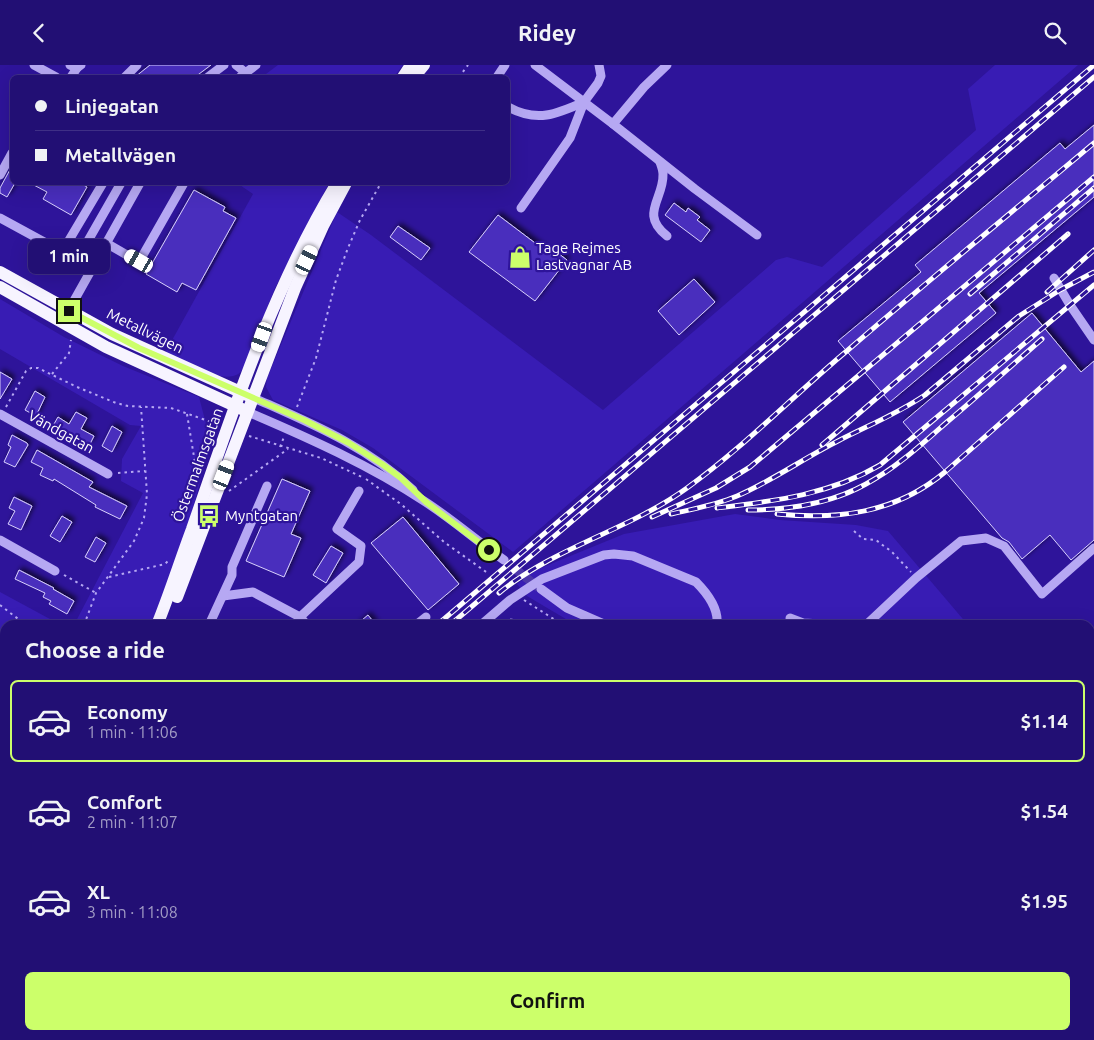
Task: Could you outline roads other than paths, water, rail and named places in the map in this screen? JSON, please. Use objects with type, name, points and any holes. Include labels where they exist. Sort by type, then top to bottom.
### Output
[{"type":"main road","points":[[416,75],[424,65]]},
{"type":"main road","name":"Östermalmsgatan","points":[[159,620],[236,406],[283,283],[314,222],[336,185]]},
{"type":"main road","name":"Östermalmsgatan","points":[[167,620],[254,398],[280,325],[307,260],[345,185]]},
{"type":"main road","name":"Metallvägen","points":[[0,272],[65,317],[76,330],[142,364],[248,412]]},
{"type":"main road","name":"Metallvägen","points":[[0,287],[254,398]]},
{"type":"street","points":[[34,65],[52,75]]},
{"type":"street","points":[[126,75],[137,65]]},
{"type":"street","points":[[211,75],[224,65]]},
{"type":"street","points":[[236,65],[243,75],[256,65]]},
{"type":"street","points":[[536,65],[757,235]]},
{"type":"street","points":[[521,208],[570,138],[584,102],[601,76],[599,65]]},
{"type":"street","points":[[613,124],[644,87],[667,65]]},
{"type":"street","points":[[510,108],[522,113],[540,116],[552,115],[584,102]]},
{"type":"street","points":[[0,175],[10,157]]},
{"type":"street","points":[[660,162],[663,173],[653,215],[659,229],[667,236]]},
{"type":"street","points":[[62,252],[102,185]]},
{"type":"street","points":[[77,260],[120,185]]},
{"type":"street","points":[[65,317],[139,185]]},
{"type":"street","points":[[106,243],[139,261],[183,185]]},
{"type":"street","points":[[0,217],[92,268]]},
{"type":"street","points":[[1054,278],[1094,340]]},
{"type":"street","points":[[254,398],[329,432],[356,447],[401,478],[426,502],[504,561]]},
{"type":"street","points":[[248,412],[343,454],[426,502]]},
{"type":"street","name":"Vändgatan","points":[[0,415],[108,475]]},
{"type":"street","points":[[211,620],[232,575],[232,567],[267,486]]},
{"type":"street","points":[[300,617],[359,562],[361,545],[337,529],[360,491]]},
{"type":"street","points":[[871,620],[916,578],[961,541],[986,538],[1004,546],[1042,594],[1094,549]]},
{"type":"street","points":[[0,540],[55,571]]},
{"type":"street","points":[[487,620],[510,600],[542,579],[595,557],[614,554],[633,556],[696,582],[714,606],[718,620]]},
{"type":"street","points":[[541,589],[567,608],[595,620]]},
{"type":"street","points":[[222,596],[253,593],[303,620]]},
{"type":"street","points":[[422,620],[426,617]]},
{"type":"street","points":[[790,618],[795,620]]},
{"type":"tunnel","points":[[504,560],[539,588]]},
{"type":"railway","points":[[443,620],[1094,65]]},
{"type":"railway","points":[[456,620],[1094,77]]},
{"type":"railway","points":[[499,593],[544,563],[641,516],[687,488],[749,438],[878,324],[1094,143]]},
{"type":"railway","points":[[652,517],[716,488],[750,467],[1094,177]]},
{"type":"railway","points":[[970,294],[1094,188]]},
{"type":"railway","points":[[822,445],[1068,234]]},
{"type":"railway","points":[[1047,292],[1094,250]]},
{"type":"railway","points":[[671,514],[737,496],[904,408],[925,395],[1019,316],[1060,290],[1094,272]]},
{"type":"railway","points":[[717,508],[759,503],[821,490],[861,475],[880,465],[1094,285]]},
{"type":"railway","points":[[748,510],[778,509],[823,501],[838,497],[877,478],[918,447],[1042,339]]},
{"type":"railway","points":[[777,514],[800,516],[844,514],[866,511],[907,497],[945,472],[1064,367]]},
{"type":"place","name":"Tage Rejmes Lastvagnar AB","points":[[520,257]]},
{"type":"place","name":"Myntgatan","points":[[209,516]]}]
